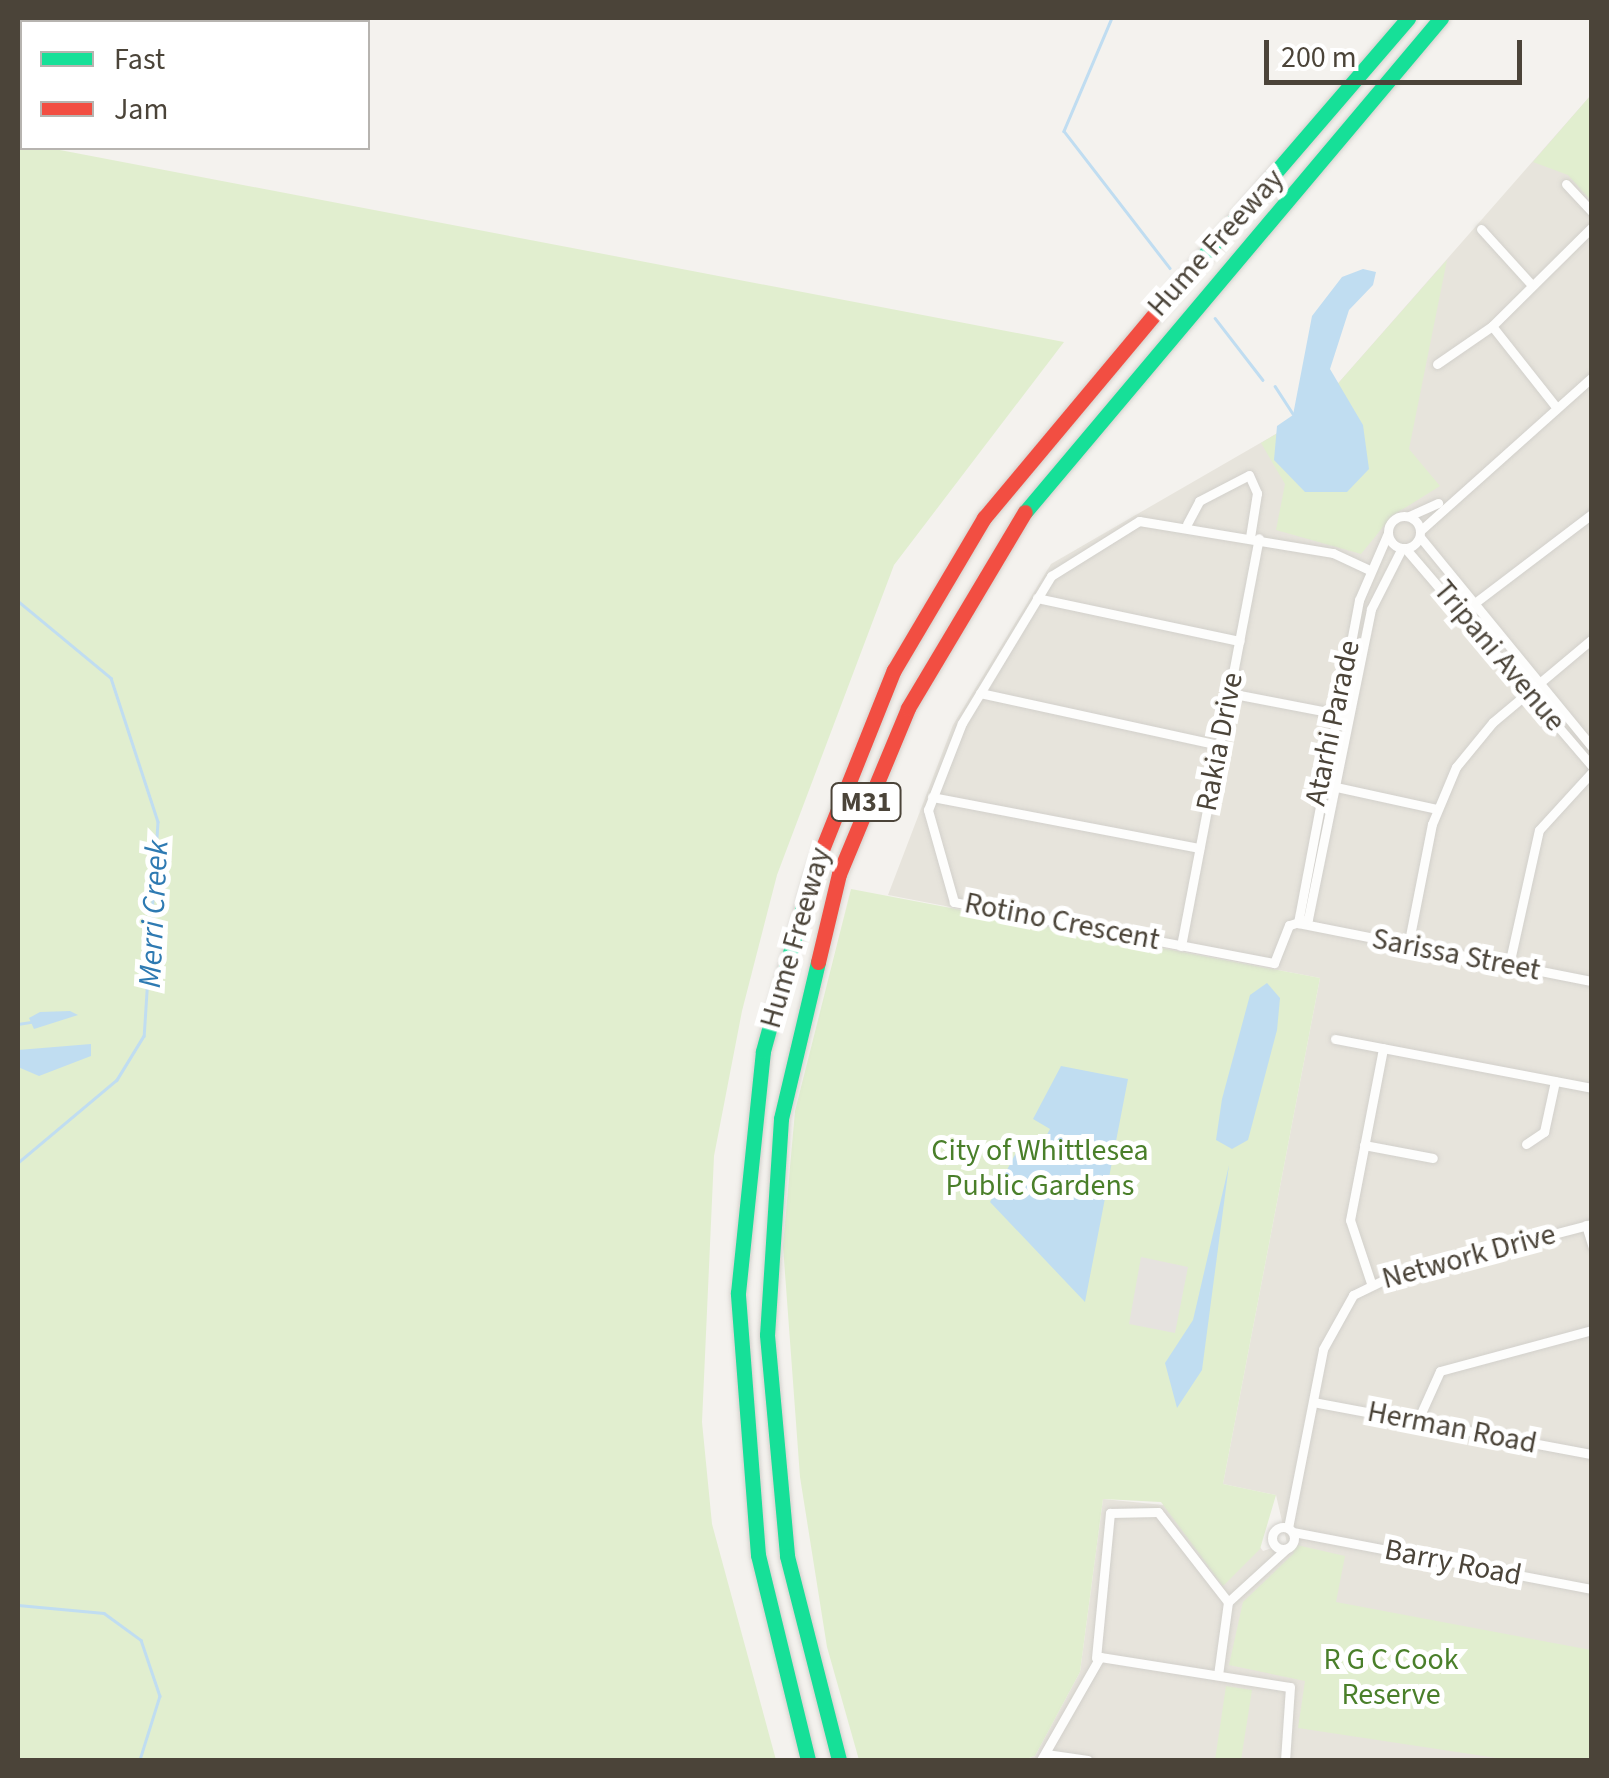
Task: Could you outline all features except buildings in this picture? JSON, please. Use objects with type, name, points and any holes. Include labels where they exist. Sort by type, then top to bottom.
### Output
[{"type":"highway","name":"Hume Freeway","points":[[808,1760],[756,1539],[738,1292],[763,1052],[814,862],[886,686],[984,518],[1084,388],[1408,18]]},
{"type":"highway","name":"Hume Freeway","points":[[839,1760],[779,1502],[767,1282],[792,1055],[839,874],[908,708],[1035,495],[1441,18]]},
{"type":"street","points":[[1566,184],[1592,212]]},
{"type":"street","points":[[1437,364],[1492,326],[1530,284],[1592,227]]},
{"type":"street","points":[[1481,229],[1530,284]]},
{"type":"street","points":[[1492,326],[1556,407]]},
{"type":"street","points":[[1403,548],[1420,534],[1444,500],[1592,378]]},
{"type":"street","name":"Rakia Drive","points":[[1181,946],[1239,641],[1257,493],[1249,476],[1199,501],[1187,524]]},
{"type":"street","points":[[1388,532],[1394,519],[1444,500]]},
{"type":"street","points":[[1472,605],[1592,514]]},
{"type":"street","name":"Tripani Avenue","points":[[1409,516],[1592,769]]},
{"type":"street","points":[[1200,848],[932,797],[980,693],[1058,568],[1139,521],[1187,524],[1254,537],[1369,570]]},
{"type":"street","name":"Tripani Avenue","points":[[1388,532],[1592,748]]},
{"type":"street","name":"Atarhi Parade","points":[[1301,921],[1334,713],[1369,570],[1388,532]]},
{"type":"street","name":"Atarhi Parade","points":[[1301,921],[1374,596],[1403,548]]},
{"type":"street","points":[[1038,598],[1239,641]]},
{"type":"street","points":[[1408,946],[1436,808],[1480,736],[1592,639]]},
{"type":"street","points":[[980,693],[1220,745]]},
{"type":"street","points":[[1229,693],[1348,716]]},
{"type":"street","points":[[1509,965],[1539,830],[1592,769]]},
{"type":"street","points":[[1320,784],[1436,808]]},
{"type":"street","name":"Rotino Crescent","points":[[932,797],[928,821],[949,860],[951,900],[1277,962],[1286,938],[1301,921]]},
{"type":"street","name":"Sarissa Street","points":[[1301,921],[1340,938],[1408,946],[1592,981]]},
{"type":"street","points":[[1335,1039],[1592,1088]]},
{"type":"street","points":[[1371,1283],[1350,1228],[1382,1048]]},
{"type":"street","points":[[1526,1144],[1544,1132],[1555,1081]]},
{"type":"street","points":[[1364,1145],[1433,1158]]},
{"type":"street","points":[[1589,1224],[1592,1245]]},
{"type":"street","name":"Network Drive","points":[[1290,1538],[1312,1402],[1334,1319],[1371,1283],[1589,1224]]},
{"type":"street","points":[[1417,1422],[1440,1371],[1592,1330]]},
{"type":"street","name":"Herman Road","points":[[1312,1402],[1592,1454]]},
{"type":"street","points":[[1088,1760],[1043,1757],[1096,1658],[1110,1513],[1158,1512],[1228,1602]]},
{"type":"street","name":"Barry Road","points":[[1290,1538],[1314,1537],[1592,1589]]},
{"type":"street","points":[[1272,1540],[1290,1538]]},
{"type":"street","points":[[1272,1540],[1290,1538]]},
{"type":"street","points":[[1218,1675],[1228,1602],[1290,1538]]},
{"type":"street","points":[[1266,1559],[1272,1540]]},
{"type":"street","points":[[1096,1658],[1290,1687],[1284,1760]]},
{"type":"shaded area","points":[[1591,95],[1591,1760],[1023,1760],[1035,1756],[1080,1672],[1103,1499],[1234,1512],[1263,1551],[1287,1543],[1276,1495],[1223,1484],[1320,978],[888,895],[953,725],[1051,564],[1312,413]]},
{"type":"shaded area","points":[[1141,1257],[1188,1267],[1175,1333],[1129,1324]]},
{"type":"green space","points":[[1591,95],[1591,201],[1568,175],[1533,162]]},
{"type":"green space","points":[[18,142],[20,150],[60,150],[1064,342],[894,565],[777,875],[742,1011],[714,1156],[702,1422],[712,1524],[776,1760],[18,1760]]},
{"type":"green space","points":[[1447,260],[1409,449],[1440,486],[1392,516],[1361,554],[1276,530],[1285,484],[1261,443],[1312,413]]},
{"type":"green space","name":"City of Whittlesea Public Gardens","points":[[851,889],[1320,978],[1223,1484],[1276,1495],[1260,1549],[1223,1586],[1161,1502],[1103,1499],[1080,1672],[1035,1756],[1023,1760],[859,1760],[827,1647],[800,1477],[783,1246],[795,1111]]},
{"type":"green space","name":"R G C Cook Reserve","points":[[1288,1543],[1345,1556],[1336,1602],[1591,1650],[1591,1760],[1510,1760],[1298,1728],[1305,1681],[1229,1665],[1243,1602],[1294,1553]]},
{"type":"green space","points":[[1226,1686],[1252,1690],[1241,1760],[1215,1760]]},
{"type":"water","points":[[1363,269],[1376,272],[1373,285],[1349,310],[1330,369],[1363,425],[1369,469],[1347,492],[1305,492],[1274,460],[1277,426],[1293,415],[1312,316],[1342,277]]},
{"type":"water","points":[[1267,983],[1280,998],[1277,1030],[1248,1140],[1232,1149],[1216,1140],[1222,1099],[1250,995]]},
{"type":"water","points":[[70,1011],[78,1015],[34,1029],[29,1018],[40,1012]]},
{"type":"water","points":[[91,1044],[91,1056],[39,1076],[18,1067],[18,1050]]},
{"type":"water","points":[[1061,1066],[1128,1079],[1085,1302],[990,1202],[1018,1149],[1035,1157],[1050,1129],[1033,1119]]},
{"type":"water","points":[[1229,1165],[1202,1370],[1177,1408],[1165,1363],[1193,1320]]},
{"type":"waterway","points":[[1112,18],[1064,131],[1170,268]]},
{"type":"waterway","points":[[1215,318],[1263,380]]},
{"type":"waterway","points":[[1275,386],[1293,414]]},
{"type":"waterway","name":"Merri Creek","points":[[18,601],[111,678],[158,822],[144,1036],[117,1080],[18,1163]]},
{"type":"waterway","points":[[18,1024],[31,1022]]},
{"type":"waterway","name":"Merri Creek","points":[[18,1605],[104,1613],[141,1640],[160,1696],[140,1760]]},
{"type":"traffic: fast","points":[[1176,288],[1408,18]]},
{"type":"traffic: fast","points":[[1025,512],[1441,18]]},
{"type":"traffic: fast","points":[[808,1760],[758,1555],[738,1293],[763,1051],[811,877]]},
{"type":"traffic: fast","points":[[818,962],[781,1119],[767,1335],[787,1556],[839,1760]]},
{"type":"traffic: jam","points":[[811,877],[894,670],[984,518],[1176,288]]},
{"type":"traffic: jam","points":[[818,962],[839,874],[908,708],[1025,512]]}]
